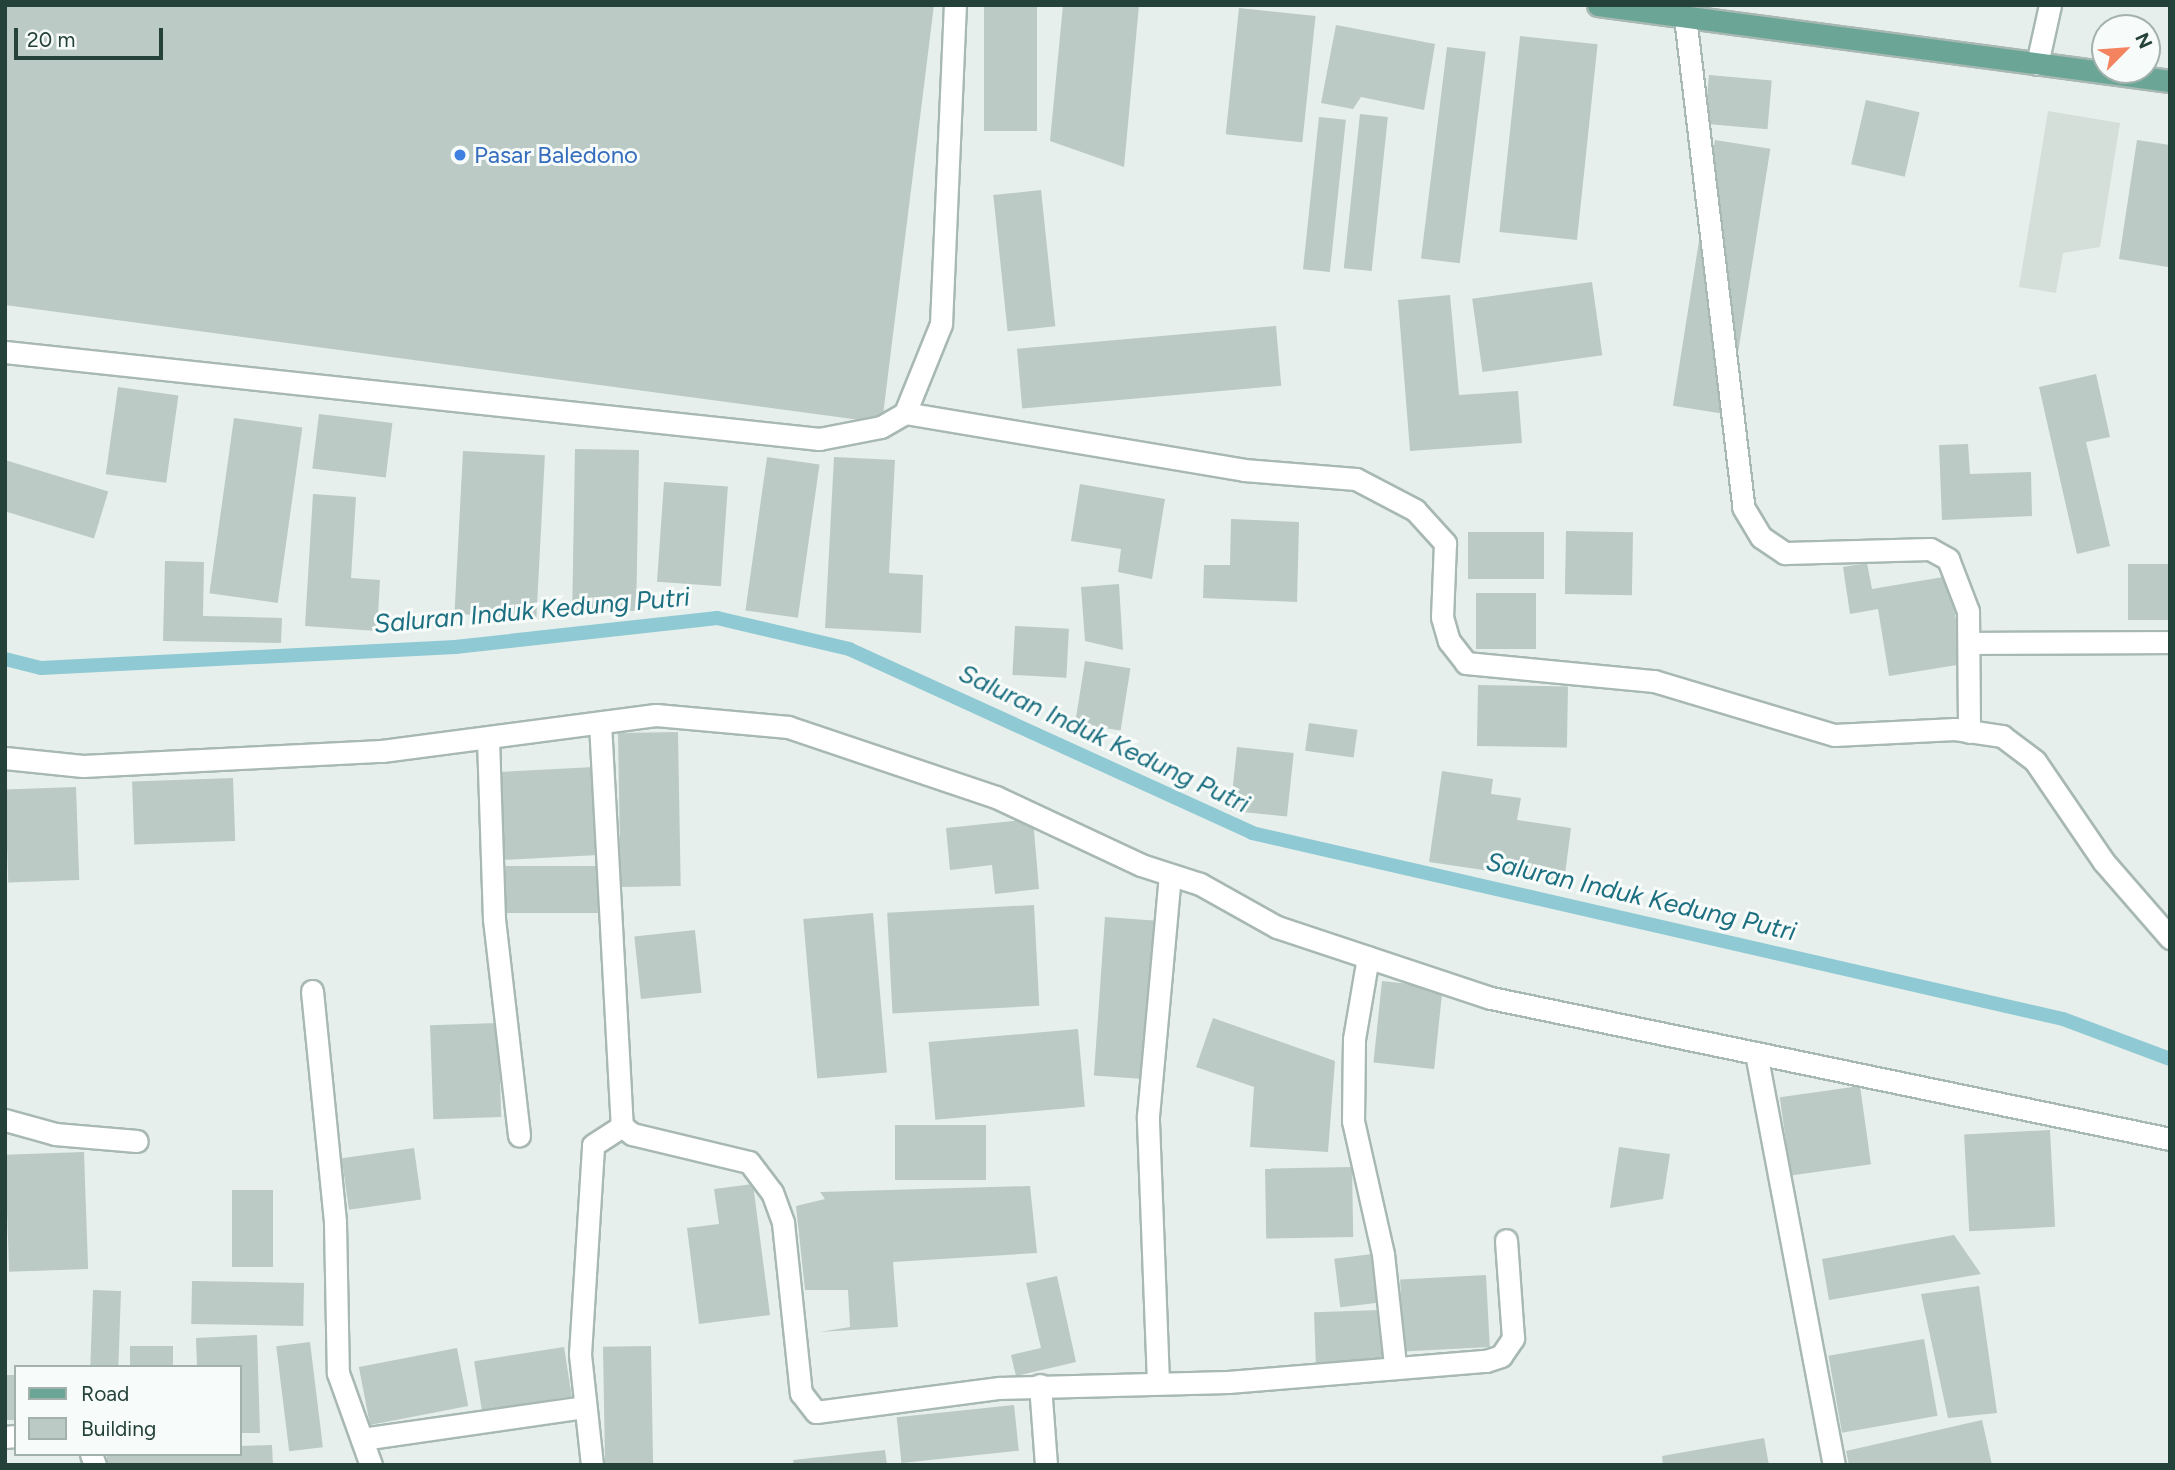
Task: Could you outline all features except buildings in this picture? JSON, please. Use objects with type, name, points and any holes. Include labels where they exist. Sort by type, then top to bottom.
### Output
[{"type":"main road","points":[[1598,5],[2170,81]]},
{"type":"street","points":[[5,352],[819,439],[881,428],[905,414],[942,324],[955,5]]},
{"type":"street","points":[[2037,64],[2050,5]]},
{"type":"street","points":[[1685,17],[1744,507],[1761,537],[1785,553],[1930,549],[1948,559],[1961,579],[1969,643],[1969,732]]},
{"type":"street","points":[[905,414],[1244,470],[1356,479],[1415,510],[1445,542],[1443,617],[1449,641],[1466,663],[1654,681],[1834,735],[1969,732],[2002,736],[2035,761],[2104,862],[2170,938]]},
{"type":"street","points":[[1969,643],[2170,642]]},
{"type":"street","points":[[5,758],[83,766],[186,762],[488,739],[600,723],[689,715],[788,727],[996,797],[1170,875],[1200,884],[1276,927],[1491,998],[2170,1139]]},
{"type":"street","points":[[600,723],[622,1126],[632,1134],[749,1162],[772,1192],[783,1223],[801,1393],[816,1412],[1040,1385],[1158,1381],[1228,1382],[1501,1356],[1513,1338],[1506,1240]]},
{"type":"street","points":[[488,739],[494,919],[519,1136]]},
{"type":"street","points":[[1158,1381],[1148,1116],[1170,875]]},
{"type":"street","points":[[1368,957],[1354,1039],[1353,1121],[1383,1254],[1395,1365]]},
{"type":"street","points":[[312,991],[335,1223],[338,1373],[371,1465]]},
{"type":"street","points":[[1756,1053],[1834,1465]]},
{"type":"street","points":[[5,1120],[55,1135],[137,1141]]},
{"type":"street","points":[[592,1465],[580,1354],[593,1144],[622,1126]]},
{"type":"street","points":[[1040,1385],[1046,1465]]},
{"type":"street","points":[[362,1439],[584,1407]]},
{"type":"shaded area","points":[[2048,111],[2120,123],[2100,247],[2063,253],[2056,293],[2019,287]]},
{"type":"waterway","name":"Saluran Induk Kedung Putri","points":[[5,659],[41,668],[455,647],[717,618],[849,649],[1252,833],[2063,1019],[2170,1059]]},
{"type":"place","name":"Pasar Baledono","points":[[460,155]]}]
